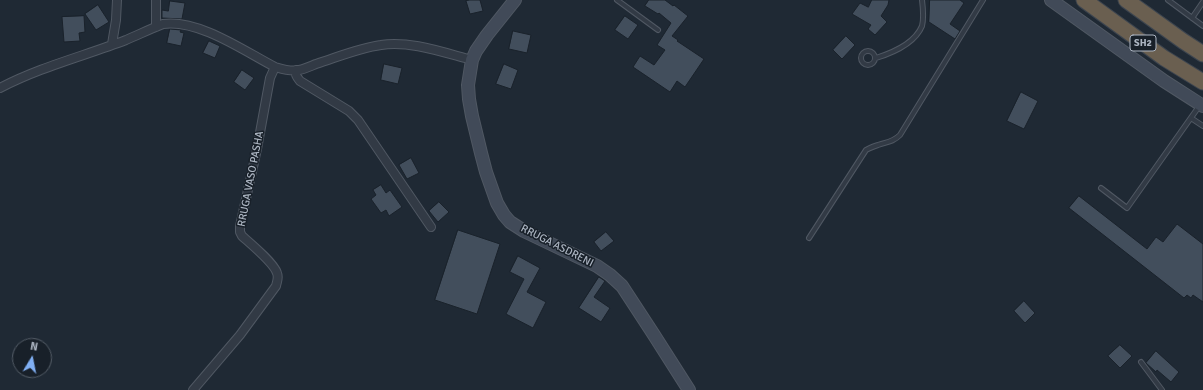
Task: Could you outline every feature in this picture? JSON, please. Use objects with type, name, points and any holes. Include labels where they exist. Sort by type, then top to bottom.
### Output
[{"type":"highway","name":"SH2","points":[[1084,0],[1164,58],[1203,82]]},
{"type":"highway","name":"SH2","points":[[1126,0],[1203,54]]},
{"type":"street","points":[[112,44],[116,20],[117,0]]},
{"type":"street","points":[[156,0],[156,27]]},
{"type":"street","name":"RRUGA ASDRENI","points":[[515,0],[476,51],[472,60],[468,86],[472,116],[486,172],[497,203],[510,222],[524,231],[597,266],[622,286],[689,390]]},
{"type":"street","points":[[1051,0],[1164,81],[1202,105]]},
{"type":"street","points":[[0,88],[10,82],[70,59],[125,40],[156,27],[169,24],[202,29],[275,67],[284,70],[296,70],[383,44],[422,47],[472,60]]},
{"type":"street","name":"RRUGA VASO PASHA","points":[[192,390],[240,334],[276,286],[278,279],[277,272],[271,263],[242,236],[240,232],[270,78],[275,67]]},
{"type":"street","points":[[296,70],[296,77],[300,81],[349,111],[362,124],[431,227]]},
{"type":"lane","points":[[617,0],[658,30]]},
{"type":"lane","points":[[876,58],[892,53],[913,39],[922,26],[924,10],[922,0]]},
{"type":"lane","points":[[809,238],[866,150],[878,144],[891,142],[900,135],[983,0]]},
{"type":"lane","points":[[1168,0],[1192,18],[1200,22],[1203,26]]},
{"type":"lane","points":[[1192,18],[1203,2]]},
{"type":"lane","points":[[1101,188],[1128,208],[1191,118],[1202,105]]},
{"type":"lane","points":[[1191,118],[1203,126]]},
{"type":"lane","points":[[1141,362],[1162,390]]},
{"type":"building","points":[[480,0],[483,11],[470,14],[466,1]]},
{"type":"building","points":[[649,0],[665,0],[688,16],[672,36],[704,59],[685,87],[677,81],[670,92],[633,67],[640,56],[654,65],[665,50],[657,45],[671,23],[659,13],[658,14],[645,6]]},
{"type":"building","points":[[872,0],[889,0],[888,5],[881,16],[887,22],[875,35],[868,29],[871,25],[852,14],[860,3],[868,7]]},
{"type":"building","points":[[930,0],[960,0],[964,3],[950,24],[960,31],[955,39],[929,22]]},
{"type":"building","points":[[170,1],[185,3],[182,19],[162,18],[162,10],[168,11]]},
{"type":"building","points":[[98,5],[109,22],[96,30],[85,14]]},
{"type":"building","points":[[84,16],[85,32],[79,33],[80,41],[64,42],[62,17]]},
{"type":"building","points":[[625,16],[638,25],[628,39],[615,30]]},
{"type":"building","points":[[170,29],[181,30],[180,32],[184,33],[181,46],[167,43]]},
{"type":"building","points":[[513,31],[531,35],[527,53],[509,49]]},
{"type":"building","points":[[846,36],[855,45],[842,59],[833,50]]},
{"type":"building","points":[[209,41],[220,46],[215,58],[203,53]]},
{"type":"building","points":[[384,64],[402,68],[398,84],[381,80]]},
{"type":"building","points":[[504,64],[518,70],[511,89],[496,84]]},
{"type":"building","points":[[242,70],[254,78],[245,90],[234,82]]},
{"type":"building","points":[[1021,92],[1038,101],[1024,129],[1007,121]]},
{"type":"building","points":[[411,158],[419,173],[407,179],[399,165]]},
{"type":"building","points":[[381,185],[386,193],[390,190],[402,207],[389,216],[386,210],[381,213],[371,199],[376,195],[373,190]]},
{"type":"building","points":[[1079,196],[1147,249],[1156,237],[1163,242],[1177,224],[1203,244],[1203,302],[1193,295],[1191,298],[1187,295],[1184,298],[1069,208]]},
{"type":"building","points":[[439,202],[449,212],[438,222],[429,211]]},
{"type":"building","points":[[458,230],[500,244],[477,314],[435,300]]},
{"type":"building","points":[[606,232],[614,241],[601,251],[594,242]]},
{"type":"building","points":[[518,256],[540,268],[527,292],[546,302],[533,328],[506,314],[524,279],[510,272]]},
{"type":"building","points":[[599,277],[605,281],[594,297],[610,308],[601,322],[579,308]]},
{"type":"building","points":[[1024,301],[1035,313],[1025,323],[1014,311]]},
{"type":"building","points":[[1120,345],[1132,356],[1120,368],[1108,356]]},
{"type":"building","points":[[1156,351],[1179,372],[1171,382],[1146,363]]}]
